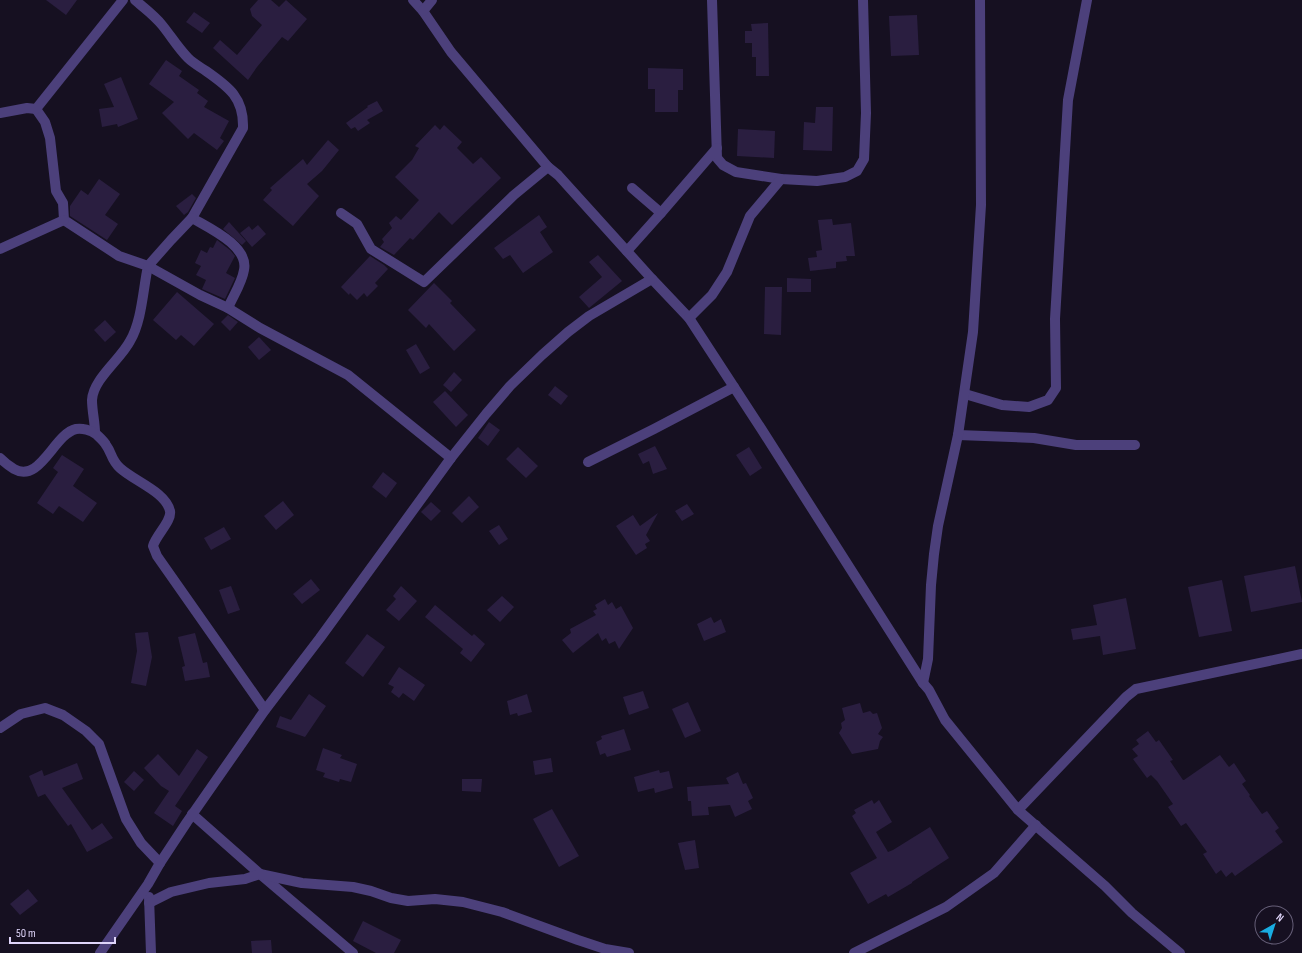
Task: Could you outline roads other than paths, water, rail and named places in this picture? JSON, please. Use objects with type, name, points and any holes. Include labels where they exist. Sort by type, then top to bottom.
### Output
[{"type":"street","points":[[36,109],[123,0]]},
{"type":"street","points":[[95,433],[92,399],[94,388],[131,341],[140,314],[148,266],[192,218],[244,128],[244,115],[238,100],[229,88],[190,59],[176,44],[162,25],[135,0]]},
{"type":"street","points":[[413,0],[423,10],[451,52],[548,167],[558,175],[688,318],[929,690],[945,720],[1018,810],[1105,886],[1132,913],[1180,953]]},
{"type":"street","points":[[423,10],[432,0]]},
{"type":"street","points":[[712,0],[717,158],[723,165],[736,172],[780,179],[817,181],[845,177],[857,171],[864,159],[866,113],[863,0]]},
{"type":"street","points":[[924,683],[928,659],[931,585],[934,554],[938,526],[958,434],[973,332],[981,205],[980,0]]},
{"type":"street","points":[[965,394],[1002,405],[1029,407],[1048,400],[1056,388],[1055,319],[1068,100],[1087,0]]},
{"type":"street","points":[[0,113],[27,108],[36,109],[45,122],[50,138],[56,191],[62,203],[64,220]]},
{"type":"street","points":[[627,252],[717,148]]},
{"type":"street","points":[[341,213],[357,224],[370,249],[424,282],[514,195],[548,167]]},
{"type":"street","points":[[688,318],[712,295],[728,272],[750,216],[780,179]]},
{"type":"street","points":[[632,188],[661,212]]},
{"type":"street","points":[[192,218],[224,238],[243,256],[244,270],[228,308]]},
{"type":"street","points":[[0,249],[64,220]]},
{"type":"street","points":[[64,220],[119,256],[148,266],[194,292],[228,308],[260,328],[348,375],[451,458]]},
{"type":"street","points":[[100,953],[148,884],[192,814],[265,710],[320,638],[451,458],[486,414],[510,386],[542,355],[589,316],[652,279]]},
{"type":"street","points":[[588,462],[734,387]]},
{"type":"street","points":[[2,463],[15,470],[23,472],[34,469],[43,462],[64,435],[76,430],[86,429],[95,433],[106,445],[110,456],[119,468],[155,491],[164,500],[170,511],[169,518],[154,540],[153,546],[157,556],[265,710]]},
{"type":"street","points":[[958,434],[1034,438],[1076,445],[1135,445]]},
{"type":"street","points":[[1018,810],[1136,688],[1302,654]]},
{"type":"street","points":[[0,728],[21,714],[45,708],[63,715],[86,731],[99,744],[126,819],[141,844],[160,863]]},
{"type":"street","points":[[192,814],[353,953]]},
{"type":"street","points":[[854,953],[946,907],[994,873],[1036,826]]},
{"type":"street","points":[[149,903],[171,892],[209,883],[245,879],[260,874],[302,883],[353,887],[408,902],[435,899],[463,902],[502,912],[605,949],[629,953]]},
{"type":"street","points":[[148,884],[151,953]]}]
